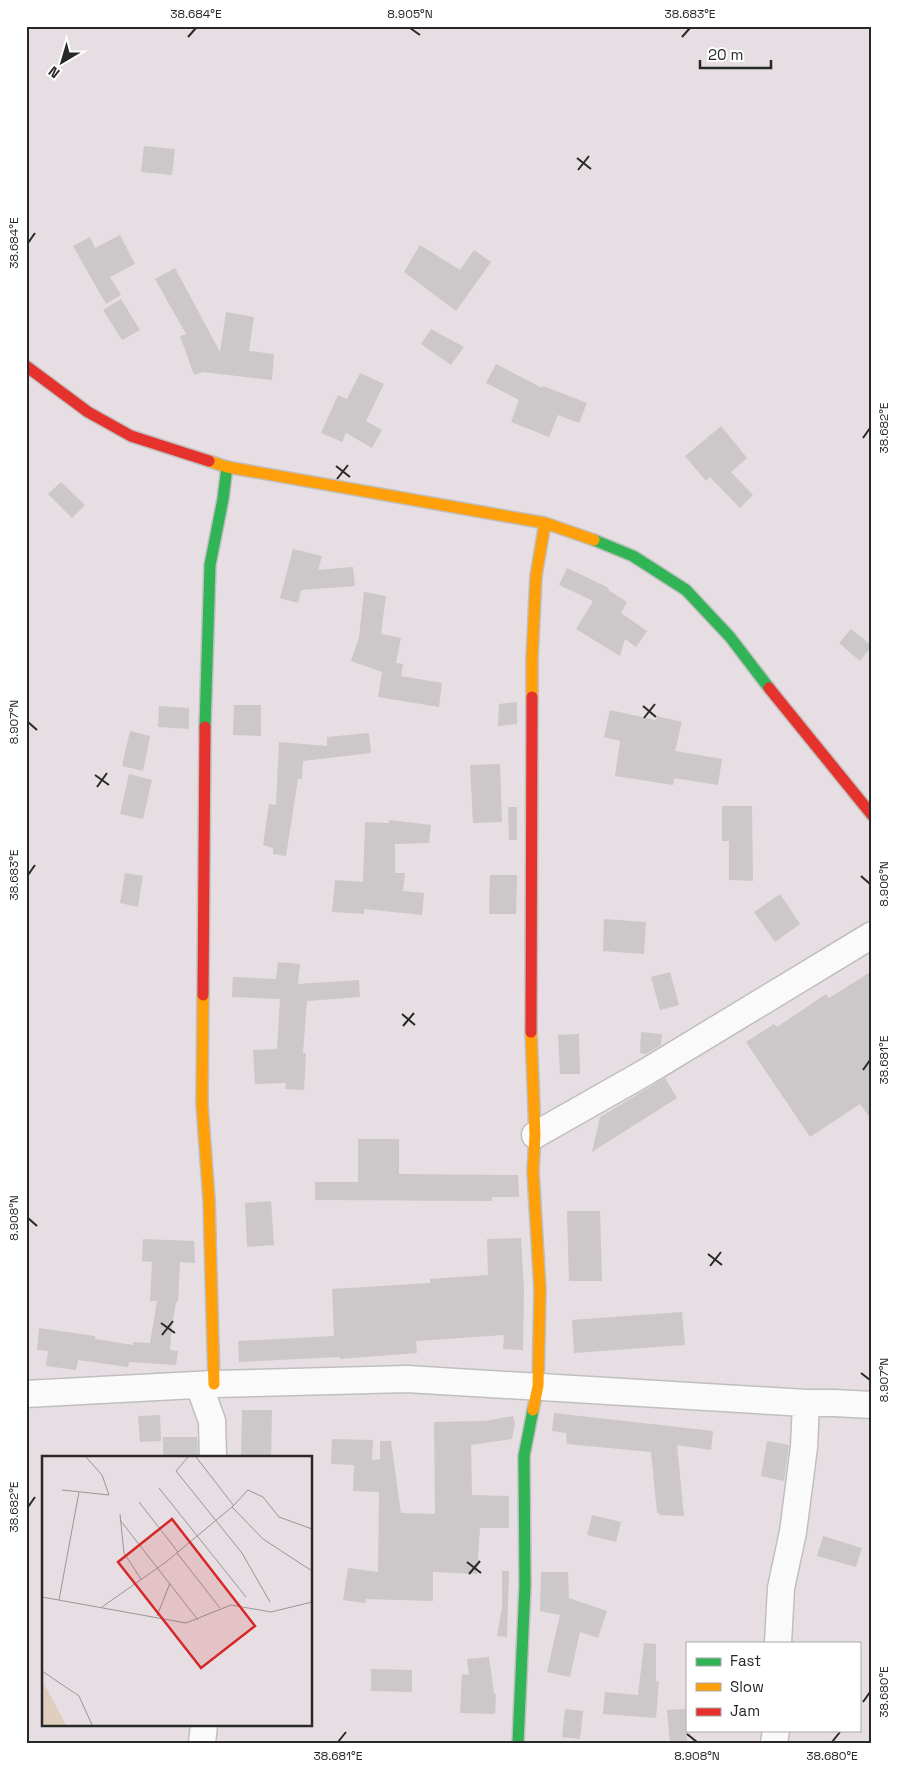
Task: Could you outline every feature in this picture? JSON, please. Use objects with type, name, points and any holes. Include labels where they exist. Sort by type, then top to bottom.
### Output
[{"type":"street","points":[[26,366],[88,412],[131,436],[227,467],[546,523],[577,533],[633,556],[686,590],[730,637],[872,815]]},
{"type":"street","points":[[213,1456],[212,1421],[207,1384],[210,1200],[202,1104],[205,680],[210,565],[224,499],[227,467]]},
{"type":"street","points":[[518,1743],[525,1586],[524,1456],[538,1386],[540,1290],[534,1171],[535,1136],[531,1046],[532,659],[536,576],[546,523]]},
{"type":"street","points":[[535,1136],[872,935]]},
{"type":"street","points":[[26,1394],[207,1384],[407,1379],[806,1404],[834,1403],[872,1406]]},
{"type":"street","points":[[778,1642],[781,1588],[794,1532],[804,1447],[806,1404]]},
{"type":"street","points":[[202,1743],[204,1726]]},
{"type":"building","points":[[144,146],[175,149],[172,175],[141,172]]},
{"type":"building","points":[[120,235],[135,264],[110,277],[121,295],[106,304],[73,246],[90,237],[95,248]]},
{"type":"building","points":[[420,245],[460,270],[474,250],[491,262],[456,311],[404,272]]},
{"type":"building","points":[[175,268],[220,352],[226,312],[254,317],[249,351],[274,354],[272,380],[203,372],[194,375],[180,336],[186,334],[155,279]]},
{"type":"building","points":[[121,299],[140,330],[122,340],[103,310]]},
{"type":"building","points":[[431,329],[464,347],[451,365],[421,344]]},
{"type":"building","points":[[496,364],[542,388],[543,386],[587,403],[579,423],[558,415],[549,437],[511,422],[519,400],[486,383]]},
{"type":"building","points":[[360,373],[384,384],[366,421],[382,430],[372,448],[346,433],[342,442],[321,433],[338,395],[347,399]]},
{"type":"building","points":[[721,426],[747,458],[731,472],[753,495],[740,508],[710,477],[706,481],[685,456]]},
{"type":"building","points":[[61,482],[85,505],[72,518],[48,494]]},
{"type":"building","points":[[293,549],[322,556],[318,570],[353,567],[355,586],[301,590],[298,603],[280,598]]},
{"type":"building","points":[[567,568],[609,588],[608,590],[627,602],[621,613],[647,631],[636,647],[625,639],[620,656],[576,629],[593,601],[559,585]]},
{"type":"building","points":[[364,592],[386,596],[381,634],[401,638],[396,663],[403,664],[401,676],[442,683],[439,707],[378,697],[382,672],[351,661],[359,637]]},
{"type":"building","points":[[851,629],[872,646],[860,661],[839,643]]},
{"type":"building","points":[[517,702],[517,724],[498,726],[499,704]]},
{"type":"building","points":[[234,705],[261,705],[261,736],[233,735]]},
{"type":"building","points":[[159,706],[189,708],[189,729],[158,727]]},
{"type":"building","points":[[610,710],[656,720],[657,716],[682,722],[675,751],[722,759],[718,785],[674,778],[673,785],[615,776],[620,741],[604,737]]},
{"type":"building","points":[[130,731],[150,736],[143,771],[122,766]]},
{"type":"building","points":[[369,733],[371,753],[303,761],[302,779],[298,779],[286,856],[273,854],[273,848],[263,845],[269,804],[276,805],[279,742],[327,746],[327,737]]},
{"type":"building","points":[[500,764],[502,822],[473,823],[470,765]]},
{"type":"building","points":[[129,774],[152,780],[143,819],[120,814]]},
{"type":"building","points":[[722,806],[752,806],[753,881],[729,880],[729,841],[722,841]]},
{"type":"building","points":[[508,807],[517,807],[517,840],[509,840]]},
{"type":"building","points":[[389,820],[431,825],[429,843],[395,844],[395,873],[405,873],[403,891],[424,893],[422,915],[364,909],[364,914],[332,912],[335,880],[363,882],[365,822],[389,823]]},
{"type":"building","points":[[125,873],[143,876],[138,907],[120,903]]},
{"type":"building","points":[[490,875],[517,875],[516,914],[489,914]]},
{"type":"building","points":[[780,894],[800,924],[775,942],[754,912]]},
{"type":"building","points":[[604,919],[646,922],[644,954],[603,951]]},
{"type":"building","points":[[278,962],[300,964],[298,984],[359,980],[360,997],[307,1001],[303,1053],[306,1053],[304,1090],[285,1089],[286,1083],[255,1084],[253,1050],[277,1049],[280,999],[232,997],[233,977],[276,979]]},
{"type":"building","points":[[872,971],[872,1121],[860,1104],[810,1137],[746,1042],[774,1024],[777,1027],[826,994],[829,998]]},
{"type":"building","points":[[670,972],[679,1005],[660,1010],[651,977]]},
{"type":"building","points":[[641,1032],[662,1034],[661,1045],[646,1054],[640,1053]]},
{"type":"building","points":[[579,1034],[580,1074],[560,1074],[558,1035]]},
{"type":"building","points":[[665,1078],[677,1098],[592,1152],[600,1117]]},
{"type":"building","points":[[358,1139],[399,1139],[399,1174],[518,1175],[519,1197],[492,1197],[492,1201],[315,1200],[315,1182],[358,1182]]},
{"type":"building","points":[[271,1201],[274,1245],[247,1247],[245,1203]]},
{"type":"building","points":[[567,1211],[600,1211],[602,1281],[569,1281]]},
{"type":"building","points":[[521,1238],[524,1290],[523,1350],[503,1349],[504,1335],[416,1341],[417,1353],[340,1359],[340,1357],[239,1362],[238,1341],[334,1336],[332,1289],[430,1283],[430,1279],[488,1275],[487,1239]]},
{"type":"building","points":[[143,1239],[194,1241],[195,1263],[180,1262],[178,1302],[176,1302],[172,1326],[170,1350],[178,1351],[176,1365],[129,1362],[128,1367],[78,1360],[76,1370],[46,1366],[48,1351],[37,1350],[39,1328],[95,1336],[95,1339],[133,1345],[133,1342],[150,1343],[157,1301],[150,1301],[152,1262],[142,1261]]},
{"type":"building","points":[[682,1312],[685,1345],[574,1353],[572,1320]]},
{"type":"building","points":[[242,1410],[272,1410],[271,1456],[241,1456]]},
{"type":"building","points":[[554,1413],[713,1431],[711,1450],[677,1445],[684,1516],[659,1515],[657,1513],[651,1452],[567,1444],[566,1433],[552,1431]]},
{"type":"building","points":[[160,1415],[161,1441],[140,1442],[138,1416]]},
{"type":"building","points":[[513,1416],[515,1423],[512,1439],[471,1445],[472,1495],[509,1496],[509,1528],[480,1528],[477,1574],[433,1572],[433,1601],[366,1599],[365,1603],[343,1600],[348,1568],[378,1572],[379,1492],[353,1491],[354,1465],[331,1464],[332,1439],[373,1440],[372,1460],[380,1459],[380,1441],[391,1441],[401,1513],[435,1514],[434,1422],[485,1421]]},
{"type":"building","points":[[163,1437],[197,1437],[198,1456],[163,1456]]},
{"type":"building","points":[[767,1441],[789,1445],[784,1481],[761,1476]]},
{"type":"building","points":[[592,1515],[621,1522],[616,1542],[587,1535]]},
{"type":"building","points":[[823,1536],[862,1548],[856,1567],[817,1556]]},
{"type":"building","points":[[502,1571],[509,1571],[507,1637],[497,1636],[502,1607]]},
{"type":"building","points":[[541,1572],[568,1572],[569,1598],[607,1611],[598,1638],[580,1632],[570,1677],[547,1672],[560,1615],[540,1611]]},
{"type":"building","points":[[644,1643],[656,1644],[656,1681],[659,1682],[656,1718],[603,1714],[605,1692],[638,1695]]},
{"type":"building","points":[[489,1657],[494,1694],[496,1694],[495,1714],[460,1713],[462,1674],[469,1675],[467,1659]]},
{"type":"building","points":[[371,1669],[412,1670],[412,1692],[371,1691]]},
{"type":"building","points":[[565,1709],[583,1711],[580,1739],[562,1737]]},
{"type":"building","points":[[686,1709],[687,1743],[670,1743],[667,1710]]},
{"type":"traffic: fast","points":[[205,727],[210,565],[223,499],[227,467]]},
{"type":"traffic: fast","points":[[594,540],[633,556],[686,590],[730,637],[769,688]]},
{"type":"traffic: fast","points":[[518,1743],[525,1586],[524,1456],[533,1410]]},
{"type":"traffic: slow","points":[[209,461],[227,467],[545,523],[594,540]]},
{"type":"traffic: slow","points":[[532,697],[536,576],[545,523]]},
{"type":"traffic: slow","points":[[203,995],[202,1104],[209,1200],[214,1384]]},
{"type":"traffic: slow","points":[[531,1032],[535,1135],[533,1171],[540,1290],[538,1386],[533,1410]]},
{"type":"traffic: jam","points":[[26,366],[88,412],[131,436],[209,461]]},
{"type":"traffic: jam","points":[[769,688],[872,815]]},
{"type":"traffic: jam","points":[[531,1032],[532,697]]},
{"type":"traffic: jam","points":[[203,995],[205,727]]}]
